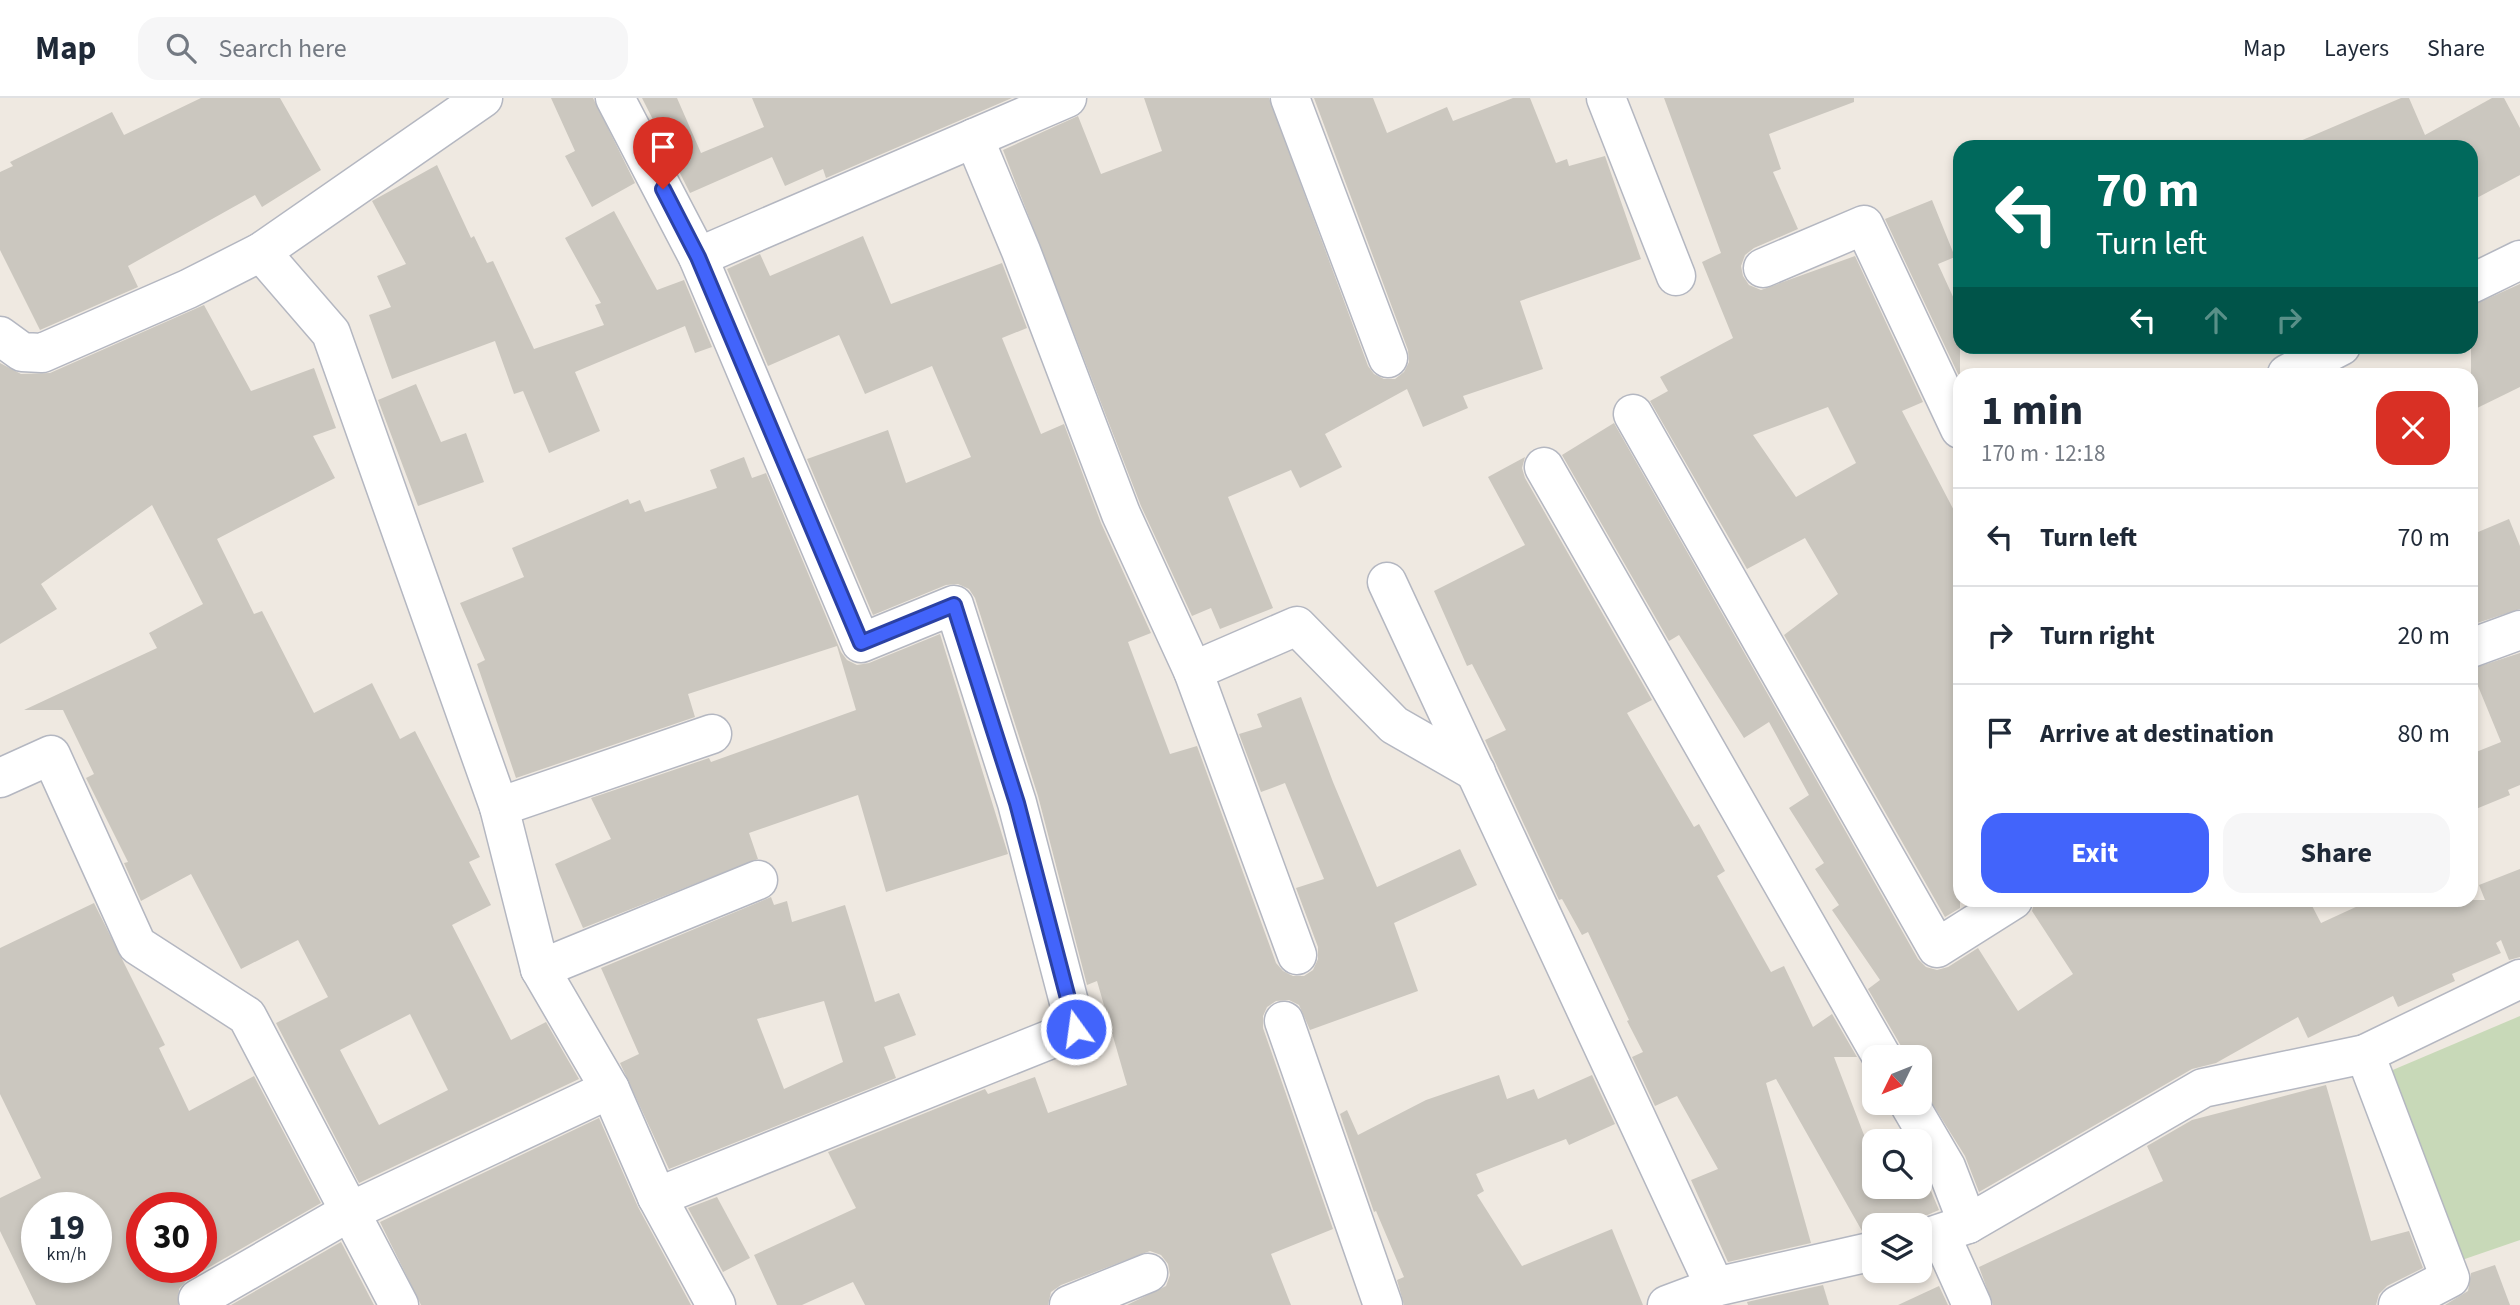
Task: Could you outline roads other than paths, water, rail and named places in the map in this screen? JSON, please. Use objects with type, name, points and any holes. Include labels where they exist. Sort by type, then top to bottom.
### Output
[{"type":"street","points":[[0,336],[22,352],[43,353],[188,289],[261,252],[483,98]]},
{"type":"street","points":[[615,98],[698,257],[861,643],[954,605],[1017,803],[1076,1029],[657,1197]]},
{"type":"street","points":[[698,257],[1068,98]]},
{"type":"street","points":[[1290,98],[1388,358]]},
{"type":"street","points":[[1606,98],[1676,276]]},
{"type":"street","points":[[974,138],[1021,251],[1121,514],[1193,671],[1297,955]]},
{"type":"street","points":[[1763,268],[1864,225],[1953,414]]},
{"type":"street","points":[[261,252],[331,333],[499,807],[540,969],[610,1088],[657,1197],[716,1305]]},
{"type":"street","points":[[2478,281],[2520,260]]},
{"type":"street","points":[[2299,368],[2326,354]]},
{"type":"street","points":[[1633,414],[1937,948],[2002,907]]},
{"type":"street","points":[[1544,467],[1875,1045]]},
{"type":"street","points":[[1387,582],[1715,1287]]},
{"type":"street","points":[[1193,671],[1297,626],[1394,725],[1476,772]]},
{"type":"street","points":[[2478,645],[2520,630]]},
{"type":"street","points":[[499,807],[712,734]]},
{"type":"street","points":[[0,778],[51,755],[137,945],[247,1016],[399,1305]]},
{"type":"street","points":[[540,969],[758,880]]},
{"type":"street","points":[[1943,1233],[2203,1088],[2365,1054],[2520,979]]},
{"type":"street","points":[[1284,1021],[1383,1305]]},
{"type":"street","points":[[2365,1054],[2450,1278],[2398,1305]]},
{"type":"street","points":[[198,1299],[349,1212],[610,1088]]},
{"type":"street","points":[[1916,1115],[1946,1167],[1943,1233],[1972,1305]]},
{"type":"street","points":[[1667,1305],[1715,1287],[1862,1254]]},
{"type":"street","points":[[1069,1305],[1148,1273]]}]
